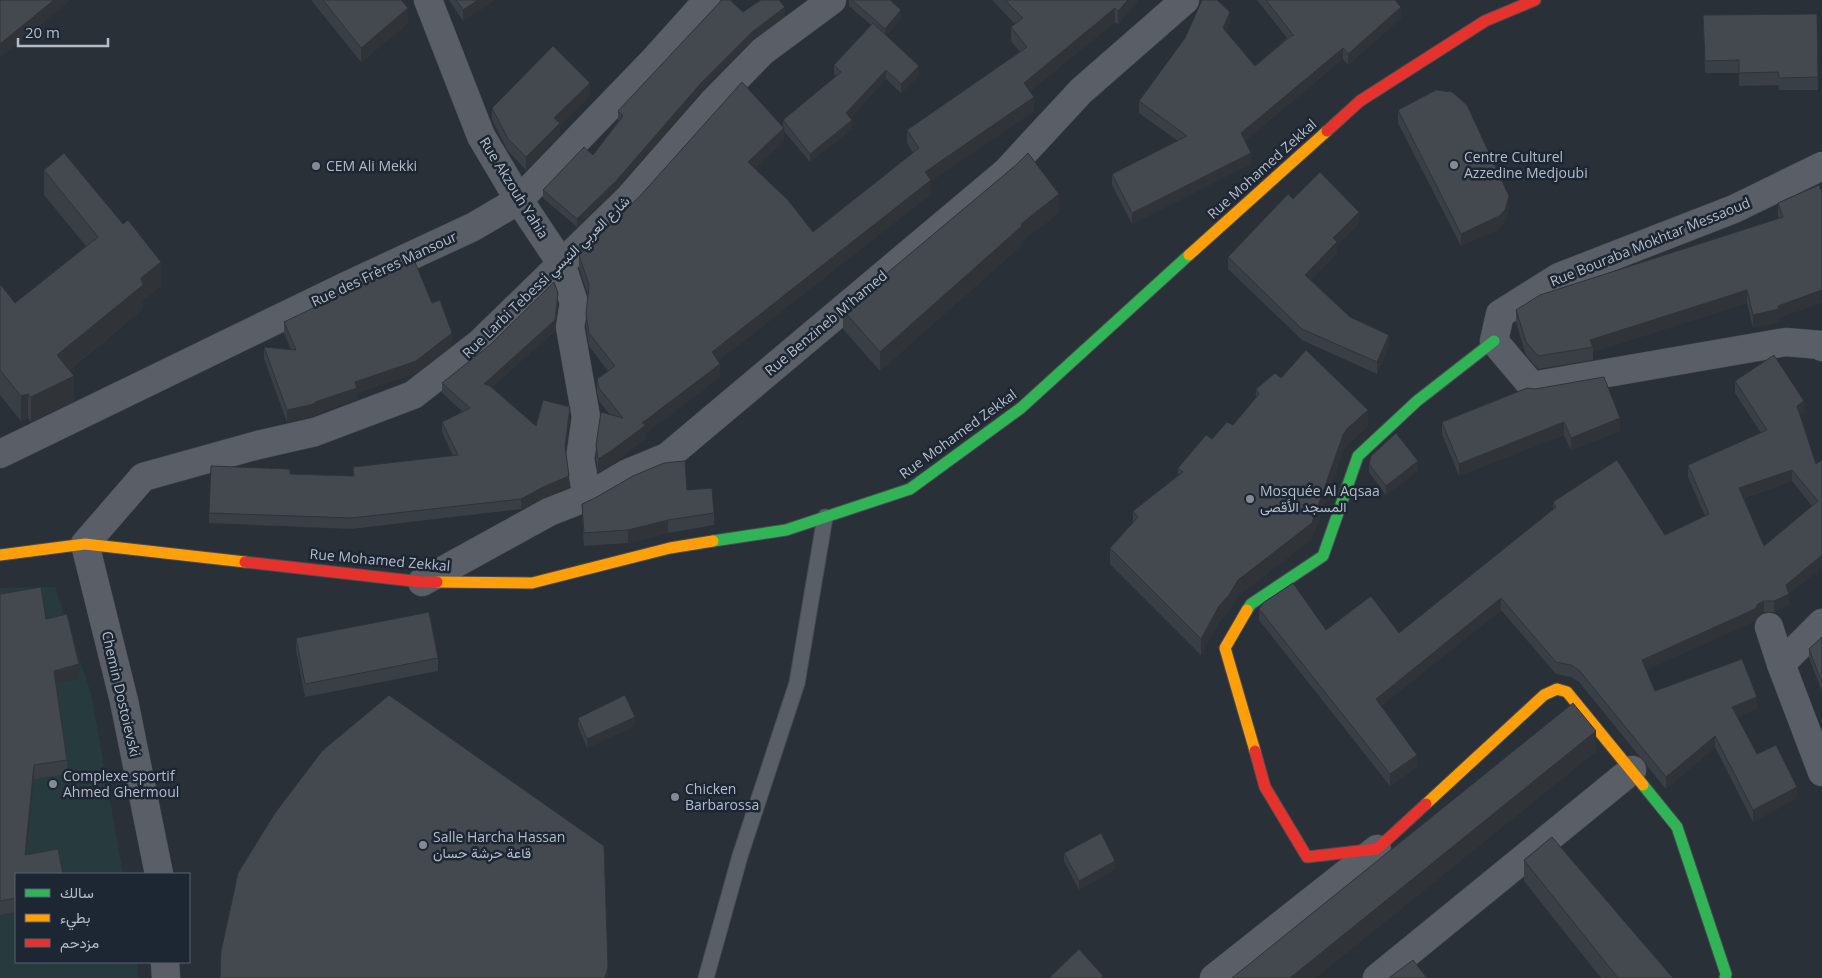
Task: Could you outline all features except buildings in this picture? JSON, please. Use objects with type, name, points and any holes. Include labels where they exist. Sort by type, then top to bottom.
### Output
[{"type":"street","name":"Rue Akzouh Yahia","points":[[428,0],[481,136],[519,200],[561,263],[574,303],[570,327],[586,417],[580,459],[587,497]]},
{"type":"street","name":"Rue des Frères Mansour","points":[[0,454],[346,286],[473,227],[519,200],[654,60],[708,0]]},
{"type":"street","name":"Rue Larbi Tebessi شارع العربي التبسي","points":[[85,544],[143,477],[315,432],[413,395],[480,342],[628,199],[713,102],[762,51],[832,0]]},
{"type":"street","name":"Rue Benzineb M'hamed","points":[[422,582],[548,512],[587,497],[626,474],[667,457],[1006,172],[1081,91],[1185,0]]},
{"type":"street","name":"Rue Mohamed Zekkal","points":[[0,555],[85,544],[422,582],[532,583],[670,548],[786,530],[910,489],[1021,408],[1360,101],[1484,21],[1535,0]]},
{"type":"street","name":"Rue Bouraba Mokhtar Messaoud","points":[[1494,341],[1500,314],[1559,277],[1734,209],[1822,166]]},
{"type":"street","points":[[1377,849],[1307,857],[1265,787],[1225,648],[1251,604],[1324,556],[1358,456],[1417,400],[1494,341],[1532,386],[1786,342],[1822,347]]},
{"type":"street","name":"Chemin Dostoievski","points":[[85,544],[124,701],[159,873]]},
{"type":"street","points":[[1781,664],[1822,623]]},
{"type":"street","points":[[1769,628],[1822,772]]},
{"type":"street","points":[[1214,978],[1377,849],[1544,695],[1557,689],[1567,692],[1677,827],[1726,974],[1725,978]]},
{"type":"street","points":[[1377,978],[1632,770]]},
{"type":"street","points":[[165,963],[166,978]]},
{"type":"lane","points":[[706,978],[740,856],[797,683],[825,517]]},
{"type":"green space","name":"Complexe sportif Ahmed Ghermoul","points":[[55,587],[91,693],[123,873],[15,873],[15,963],[137,963],[138,978],[0,978],[0,588]]},
{"type":"traffic: fast","points":[[713,541],[786,530],[910,489],[1021,408],[1189,255]]},
{"type":"traffic: fast","points":[[1247,610],[1251,604],[1323,556],[1358,456],[1417,401],[1494,341]]},
{"type":"traffic: fast","points":[[1643,785],[1677,827],[1726,974],[1725,978]]},
{"type":"traffic: slow","points":[[1189,255],[1327,131]]},
{"type":"traffic: slow","points":[[437,582],[532,583],[670,548],[713,541]]},
{"type":"traffic: slow","points":[[0,555],[85,544],[245,562]]},
{"type":"traffic: slow","points":[[1247,610],[1225,648],[1255,751]]},
{"type":"traffic: slow","points":[[1426,804],[1544,695],[1557,689],[1567,692],[1643,785]]},
{"type":"traffic: jam","points":[[1327,131],[1360,101],[1485,21],[1535,0]]},
{"type":"traffic: jam","points":[[245,562],[422,582],[437,582]]},
{"type":"traffic: jam","points":[[1255,751],[1265,787],[1307,857],[1377,849],[1426,804]]},
{"type":"place","name":"Centre Culturel Azzedine Medjoubi","points":[[1454,165]]},
{"type":"place","name":"CEM Ali Mekki","points":[[316,166]]},
{"type":"place","name":"Mosquée Al Aqsaa المسجد الأقصى","points":[[1250,499]]},
{"type":"place","name":"Complexe sportif Ahmed Ghermoul","points":[[53,784]]},
{"type":"place","name":"Chicken Barbarossa","points":[[675,797]]},
{"type":"place","name":"Salle Harcha Hassan قاعة حرشة حسان","points":[[423,845]]}]
